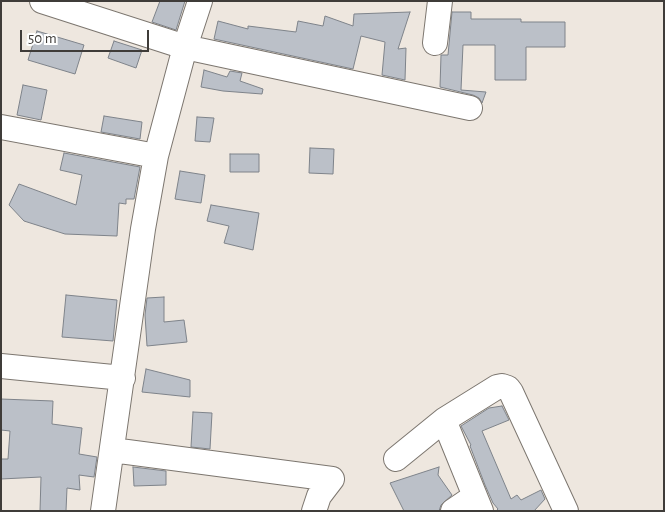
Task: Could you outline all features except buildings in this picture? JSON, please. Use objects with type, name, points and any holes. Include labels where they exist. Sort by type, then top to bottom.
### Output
[{"type":"street","points":[[42,1],[185,47],[470,108]]},
{"type":"street","points":[[103,511],[143,229],[156,156],[185,47],[200,1]]},
{"type":"street","points":[[435,43],[440,1]]},
{"type":"street","points":[[1,127],[156,156]]},
{"type":"street","points":[[1,366],[123,378]]},
{"type":"street","points":[[396,460],[444,420],[497,387],[502,386],[508,388],[566,511]]},
{"type":"street","points":[[444,420],[478,503],[453,511]]},
{"type":"street","points":[[112,450],[332,479],[319,496],[314,511]]}]
